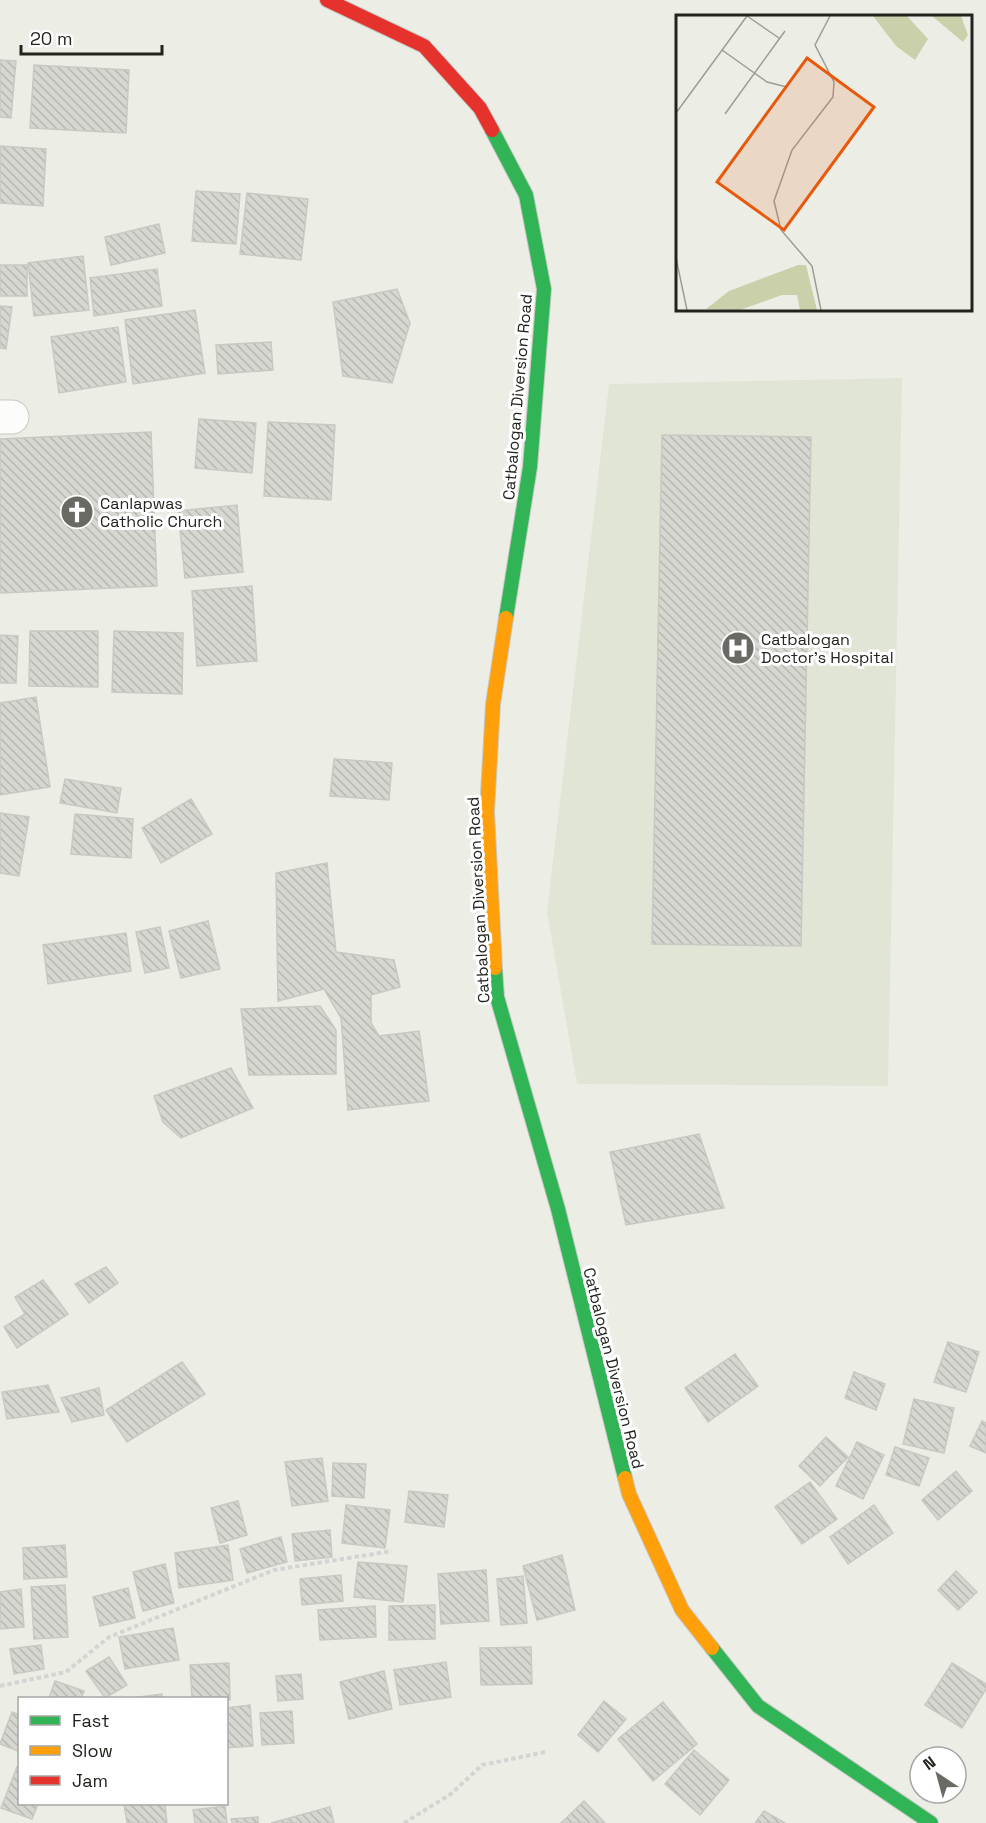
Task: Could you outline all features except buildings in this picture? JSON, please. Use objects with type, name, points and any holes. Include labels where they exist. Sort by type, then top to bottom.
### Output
[{"type":"highway","name":"Catbalogan Diversion Road","points":[[327,0],[424,46],[480,108],[526,195],[544,289],[530,467],[493,704],[487,812],[497,997],[558,1209],[628,1494],[682,1610],[758,1706],[931,1823]]},
{"type":"path","points":[[0,1686],[66,1672],[109,1637],[274,1570],[393,1551]]},
{"type":"path","points":[[404,1823],[451,1794],[482,1765],[545,1752]]},
{"type":"shaded area","name":"Catbalogan Doctor's Hospital","points":[[902,378],[888,1086],[577,1084],[547,912],[609,384]]},
{"type":"traffic: fast","points":[[492,130],[526,195],[544,289],[530,467],[506,618]]},
{"type":"traffic: fast","points":[[495,968],[497,997],[558,1209],[625,1478]]},
{"type":"traffic: fast","points":[[712,1648],[758,1706],[931,1823]]},
{"type":"traffic: slow","points":[[495,968],[487,812],[493,704],[506,618]]},
{"type":"traffic: slow","points":[[625,1478],[629,1494],[682,1610],[712,1648]]},
{"type":"traffic: jam","points":[[327,0],[424,46],[480,108],[492,130]]},
{"type":"place","name":"Canlapwas Catholic Church","points":[[77,512]]},
{"type":"place","name":"Catbalogan Doctor's Hospital","points":[[738,648]]}]
